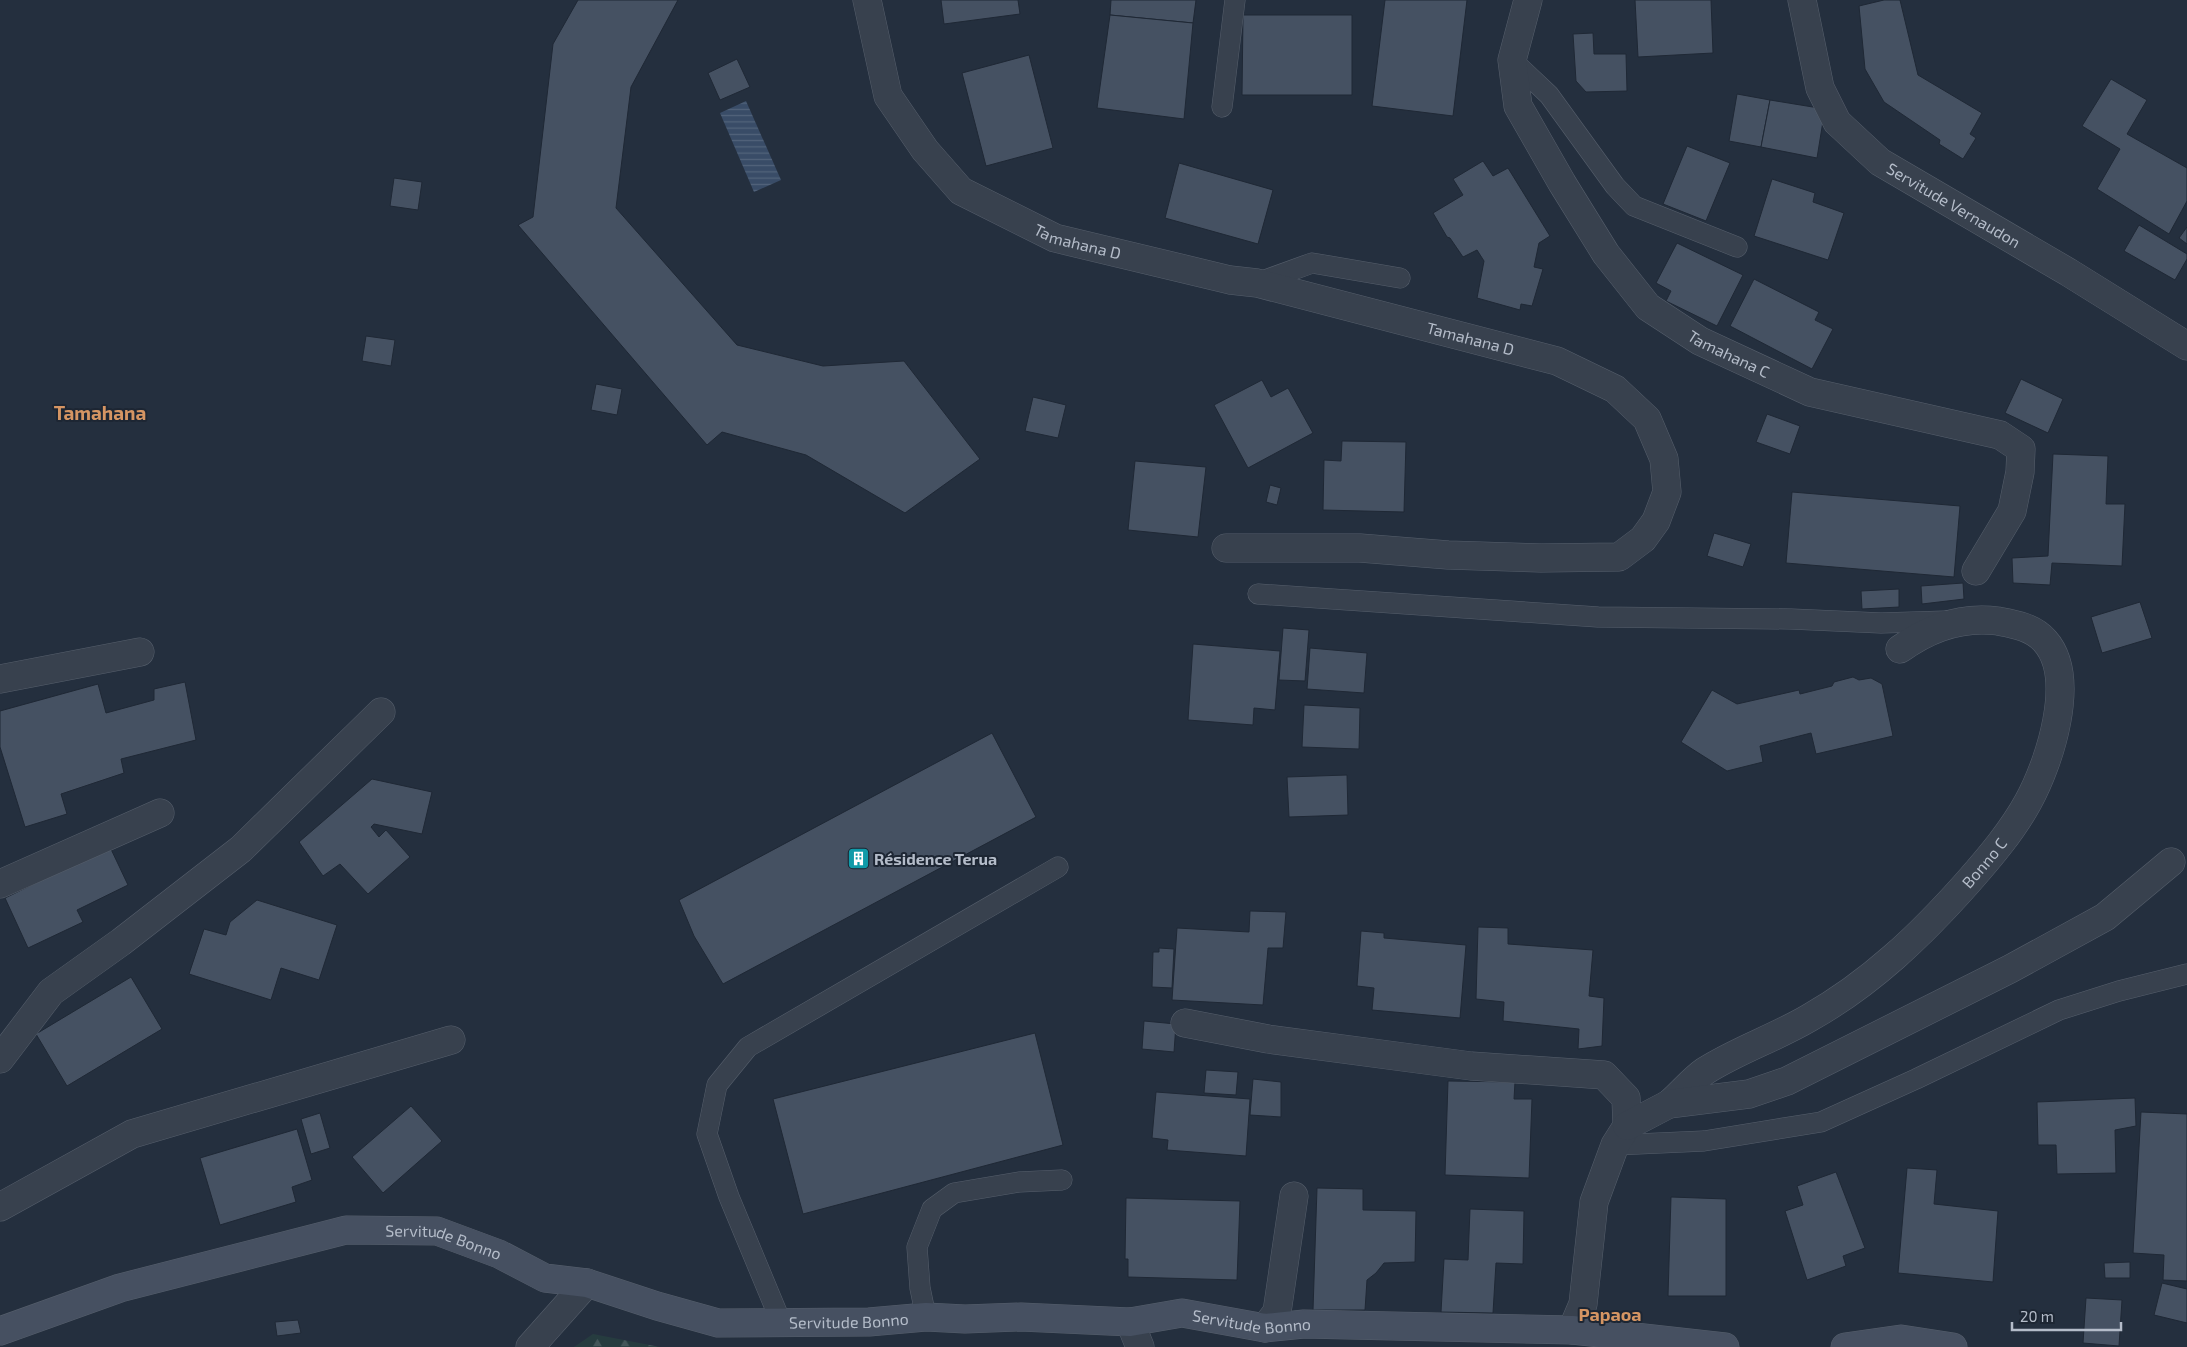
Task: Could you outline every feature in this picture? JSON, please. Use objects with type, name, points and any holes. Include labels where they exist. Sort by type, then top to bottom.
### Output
[{"type":"street","name":"Tamahana D","points":[[867,0],[888,96],[925,150],[961,191],[1055,238],[1221,278],[1257,283],[1557,361],[1615,389],[1648,419],[1664,459],[1667,492],[1656,521],[1643,539],[1619,558],[1448,555],[1360,548],[1226,548]]},
{"type":"street","name":"Tamahana C","points":[[1528,0],[1512,60],[1518,106],[1562,183],[1606,254],[1648,306],[1700,341],[1810,392],[2000,435],[2021,449],[2020,472],[2012,510],[1976,571]]},
{"type":"street","name":"Servitude Vernaudon","points":[[1802,0],[1820,88],[1837,122],[1880,162],[2068,272],[2187,346]]},
{"type":"street","name":"Bonno C","points":[[1669,1104],[1704,1072],[1807,1019],[1852,993],[1901,952],[1940,914],[2001,843],[2028,802],[2045,765],[2061,702],[2055,658],[2045,640],[2028,628],[1991,620],[1970,620],[1922,633],[1900,650]]},
{"type":"street","points":[[0,679],[140,652]]},
{"type":"street","points":[[0,1059],[51,992],[121,942],[241,850],[381,712]]},
{"type":"street","points":[[0,884],[160,813]]},
{"type":"street","points":[[1621,1136],[1669,1104],[1750,1094],[1787,1081],[2010,969],[2105,917],[2171,862]]},
{"type":"street","points":[[1185,1023],[1268,1039],[1471,1066],[1604,1075],[1626,1098],[1621,1136],[1594,1202],[1583,1304],[1572,1330]]},
{"type":"street","points":[[0,1207],[132,1134],[451,1040]]},
{"type":"street","points":[[1265,1328],[1277,1312],[1294,1196]]},
{"type":"street","name":"Servitude Bonno","points":[[0,1331],[120,1288],[346,1230],[437,1231],[499,1254],[545,1278],[587,1283],[657,1306],[718,1323],[869,1322],[926,1317],[965,1319],[1021,1317],[1135,1335],[1182,1313],[1265,1328],[1304,1324],[1572,1330],[1725,1347]]},
{"type":"street","points":[[530,1347],[587,1283]]},
{"type":"street","points":[[1845,1347],[1901,1339],[1952,1347]]},
{"type":"lane","points":[[1222,107],[1235,0]]},
{"type":"lane","points":[[1512,60],[1549,95],[1615,186],[1634,206],[1737,247]]},
{"type":"lane","points":[[1257,283],[1312,262],[1400,278]]},
{"type":"lane","points":[[1258,594],[1598,617],[1881,623],[1970,620]]},
{"type":"lane","points":[[781,1322],[729,1197],[707,1134],[717,1085],[748,1047],[1058,867]]},
{"type":"lane","points":[[1621,1136],[1704,1141],[1821,1122],[1916,1079],[2059,1010],[2187,974]]},
{"type":"lane","points":[[926,1317],[920,1288],[917,1247],[932,1209],[954,1193],[1019,1182],[1062,1180]]},
{"type":"green space","points":[[593,1334],[660,1347],[574,1347]]},
{"type":"water","points":[[746,101],[781,180],[754,192],[720,113]]},
{"type":"building","points":[[578,0],[678,0],[631,87],[616,208],[737,345],[823,366],[904,361],[980,459],[905,513],[806,455],[722,432],[707,445],[518,225],[533,217],[553,44]]},
{"type":"building","points":[[941,0],[1018,0],[1020,14],[944,24]]},
{"type":"building","points":[[1111,0],[1196,0],[1193,23],[1110,15]]},
{"type":"building","points":[[1385,0],[1467,0],[1453,116],[1372,106]]},
{"type":"building","points":[[1635,0],[1711,0],[1713,53],[1638,57]]},
{"type":"building","points":[[1884,0],[1900,0],[1918,75],[1982,113],[1970,134],[1976,138],[1963,159],[1939,144],[1940,140],[1884,102],[1865,69],[1859,6]]},
{"type":"building","points":[[1110,15],[1193,23],[1184,119],[1097,108]]},
{"type":"building","points":[[1243,15],[1352,15],[1352,95],[1242,95]]},
{"type":"building","points":[[1593,33],[1594,54],[1626,54],[1627,91],[1586,92],[1576,81],[1573,34]]},
{"type":"building","points":[[1029,55],[1053,148],[986,166],[962,73]]},
{"type":"building","points":[[737,59],[750,87],[720,100],[708,73]]},
{"type":"building","points":[[2111,79],[2147,100],[2127,134],[2187,168],[2187,201],[2169,234],[2097,189],[2120,149],[2082,126]]},
{"type":"building","points":[[1737,94],[1770,100],[1761,147],[1729,141]]},
{"type":"building","points":[[1770,100],[1825,109],[1817,158],[1761,147]]},
{"type":"building","points":[[1687,146],[1730,163],[1706,221],[1663,204]]},
{"type":"building","points":[[1483,161],[1493,176],[1508,168],[1550,236],[1539,243],[1534,267],[1543,269],[1532,306],[1521,304],[1520,310],[1477,298],[1484,261],[1477,250],[1463,257],[1450,238],[1447,237],[1433,213],[1463,195],[1453,179]]},
{"type":"building","points":[[1179,163],[1273,190],[1258,244],[1165,218]]},
{"type":"building","points":[[394,178],[422,182],[418,210],[390,206]]},
{"type":"building","points":[[1772,179],[1815,193],[1813,202],[1844,213],[1828,260],[1754,236]]},
{"type":"building","points":[[2139,225],[2187,254],[2187,259],[2175,280],[2124,251]]},
{"type":"building","points":[[2187,227],[2187,244],[2179,238]]},
{"type":"building","points":[[1677,243],[1743,275],[1717,326],[1666,301],[1671,291],[1656,283]]},
{"type":"building","points":[[1754,279],[1819,312],[1815,320],[1833,329],[1812,369],[1730,326]]},
{"type":"building","points":[[366,336],[395,340],[391,366],[362,361]]},
{"type":"building","points":[[2021,379],[2063,399],[2048,433],[2005,413]]},
{"type":"building","points":[[1262,380],[1271,397],[1288,388],[1313,433],[1248,468],[1214,405]]},
{"type":"building","points":[[596,384],[622,389],[617,415],[591,410]]},
{"type":"building","points":[[1033,397],[1066,405],[1058,438],[1025,431]]},
{"type":"building","points":[[1767,414],[1800,426],[1790,454],[1756,442]]},
{"type":"building","points":[[1342,441],[1406,442],[1404,512],[1323,510],[1324,460],[1341,461]]},
{"type":"building","points":[[2053,454],[2108,456],[2106,504],[2125,504],[2122,566],[2052,563],[2050,585],[2013,583],[2012,558],[2048,556]]},
{"type":"building","points":[[1135,461],[1206,467],[1198,537],[1128,530]]},
{"type":"building","points":[[1270,485],[1281,488],[1277,505],[1266,502]]},
{"type":"building","points":[[1792,492],[1960,506],[1954,577],[1786,563]]},
{"type":"building","points":[[1714,533],[1751,544],[1743,567],[1707,556]]},
{"type":"building","points":[[1963,583],[1964,599],[1922,604],[1921,586]]},
{"type":"building","points":[[1899,589],[1899,607],[1862,609],[1861,591]]},
{"type":"building","points":[[2140,602],[2152,638],[2102,653],[2091,617]]},
{"type":"building","points":[[1283,628],[1309,630],[1305,681],[1279,680]]},
{"type":"building","points":[[1193,644],[1280,651],[1275,710],[1254,708],[1253,725],[1188,720]]},
{"type":"building","points":[[1310,648],[1367,653],[1364,693],[1307,689]]},
{"type":"building","points":[[1853,677],[1859,680],[1871,678],[1882,684],[1893,736],[1816,754],[1811,733],[1760,746],[1763,762],[1727,771],[1681,742],[1712,690],[1737,704],[1799,690],[1800,694],[1832,686],[1834,682]]},
{"type":"building","points":[[185,682],[196,740],[121,759],[124,773],[61,794],[67,814],[25,827],[0,747],[0,711],[98,684],[106,713],[154,700],[154,689]]},
{"type":"building","points":[[1304,705],[1360,708],[1359,749],[1302,747]]},
{"type":"building","name":"Résidence Terua","points":[[992,733],[1036,817],[723,984],[694,936],[679,900]]},
{"type":"building","points":[[1347,775],[1348,815],[1289,817],[1287,777]]},
{"type":"building","points":[[372,779],[432,792],[422,834],[374,824],[371,827],[379,837],[386,830],[410,857],[368,894],[340,864],[323,876],[299,842]]},
{"type":"building","points":[[110,847],[128,885],[77,910],[83,922],[28,948],[5,898]]},
{"type":"building","points":[[257,900],[337,925],[319,980],[281,968],[271,1000],[189,974],[204,929],[226,935],[230,922]]},
{"type":"building","points":[[1250,911],[1286,912],[1283,948],[1268,948],[1263,1005],[1172,1000],[1177,928],[1249,932]]},
{"type":"building","points":[[1478,927],[1508,928],[1508,944],[1593,950],[1589,996],[1604,998],[1602,1046],[1578,1049],[1579,1029],[1503,1021],[1504,1002],[1476,999]]},
{"type":"building","points":[[1361,931],[1384,933],[1384,938],[1466,945],[1460,1018],[1372,1010],[1374,988],[1357,986]]},
{"type":"building","points":[[1159,948],[1174,949],[1172,988],[1152,987],[1153,952],[1159,952]]},
{"type":"building","points":[[131,977],[162,1029],[67,1086],[36,1034]]},
{"type":"building","points":[[1144,1021],[1176,1024],[1174,1052],[1142,1049]]},
{"type":"building","points":[[1035,1033],[1063,1145],[803,1214],[773,1099]]},
{"type":"building","points":[[1206,1070],[1238,1072],[1236,1095],[1204,1093]]},
{"type":"building","points":[[1253,1079],[1281,1082],[1281,1117],[1250,1115]]},
{"type":"building","points":[[1448,1081],[1515,1082],[1514,1099],[1532,1099],[1529,1178],[1445,1175]]},
{"type":"building","points":[[1156,1092],[1250,1099],[1246,1156],[1167,1150],[1168,1140],[1152,1138]]},
{"type":"building","points":[[2135,1098],[2136,1126],[2115,1130],[2116,1173],[2057,1174],[2056,1145],[2038,1145],[2037,1102]]},
{"type":"building","points":[[411,1106],[442,1141],[383,1193],[352,1157]]},
{"type":"building","points":[[2141,1112],[2187,1114],[2187,1281],[2163,1280],[2164,1255],[2133,1253]]},
{"type":"building","points":[[320,1113],[330,1148],[311,1154],[301,1119]]},
{"type":"building","points":[[297,1129],[312,1180],[292,1187],[296,1202],[220,1225],[200,1158]]},
{"type":"building","points":[[1907,1168],[1937,1170],[1934,1204],[1998,1211],[1993,1282],[1898,1273]]},
{"type":"building","points":[[1836,1172],[1865,1248],[1843,1256],[1846,1266],[1807,1280],[1785,1211],[1803,1205],[1797,1186]]},
{"type":"building","points":[[1317,1188],[1363,1189],[1363,1210],[1416,1211],[1415,1262],[1384,1263],[1367,1280],[1365,1310],[1313,1310]]},
{"type":"building","points":[[1671,1197],[1726,1199],[1726,1296],[1668,1296]]},
{"type":"building","points":[[1126,1198],[1240,1201],[1237,1280],[1128,1277],[1128,1259],[1125,1259]]},
{"type":"building","points":[[1470,1209],[1524,1211],[1523,1264],[1496,1263],[1493,1313],[1441,1312],[1444,1259],[1468,1260]]},
{"type":"building","points":[[2130,1262],[2130,1278],[2105,1278],[2104,1263]]},
{"type":"building","points":[[2162,1283],[2187,1289],[2187,1323],[2154,1315]]},
{"type":"building","points":[[2086,1298],[2122,1300],[2119,1346],[2083,1343]]},
{"type":"building","points":[[298,1320],[301,1333],[277,1336],[275,1322]]},
{"type":"place","name":"Résidence Terua","points":[[858,859]]},
{"type":"district","name":"Tamahana","points":[[100,413]]},
{"type":"district","name":"Papaoa","points":[[1610,1315]]}]
